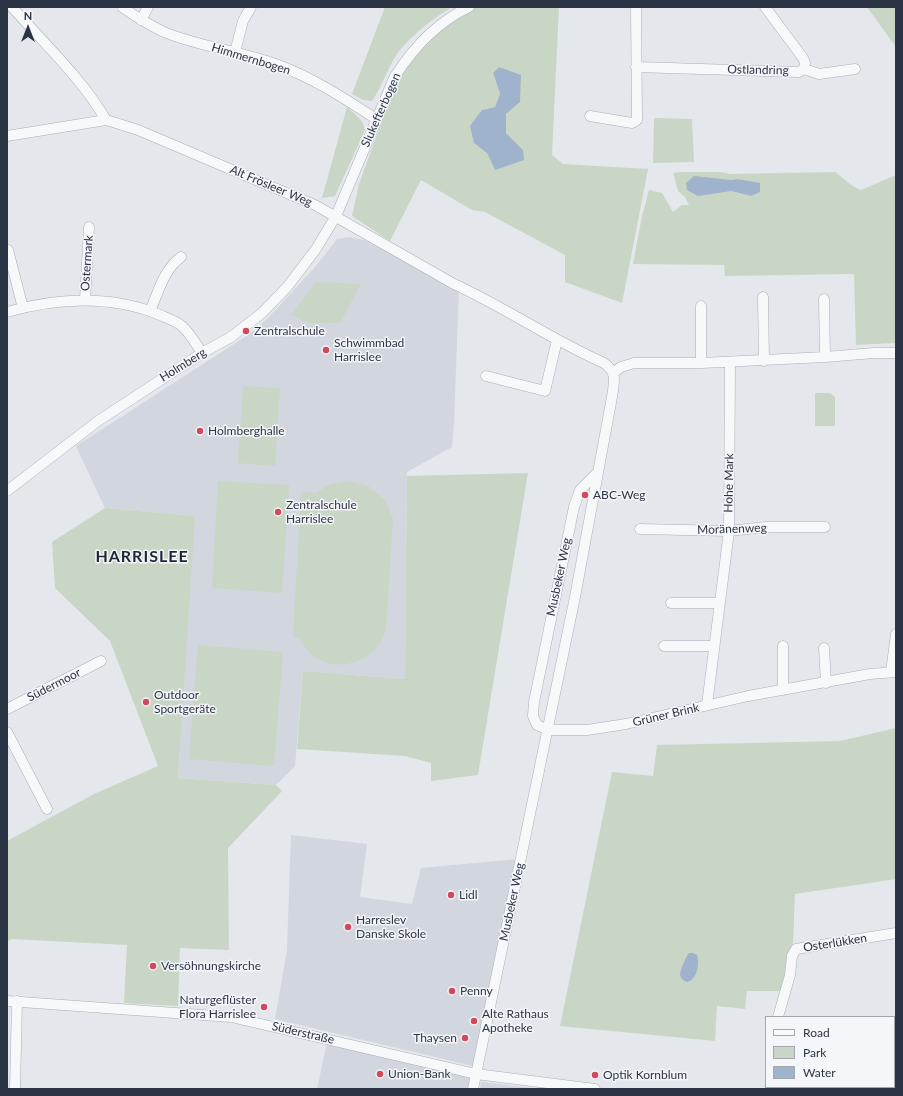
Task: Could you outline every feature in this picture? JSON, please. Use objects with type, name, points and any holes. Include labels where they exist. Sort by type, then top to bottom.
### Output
[{"type":"street","points":[[7,136],[106,120],[99,108],[78,81],[12,7]]},
{"type":"street","name":"Himmernbogen","points":[[122,7],[141,20],[183,39],[277,64],[302,74],[323,85],[376,118]]},
{"type":"street","points":[[141,20],[148,7]]},
{"type":"street","points":[[235,52],[243,21],[251,7]]},
{"type":"street","name":"Slukefterbogen","points":[[336,216],[395,76],[418,45],[440,24],[469,7]]},
{"type":"street","points":[[590,116],[632,123],[636,120],[636,7]]},
{"type":"street","name":"Ostlandring","points":[[636,67],[799,72],[804,69],[805,63],[803,58],[766,7]]},
{"type":"street","points":[[804,69],[819,74],[855,69]]},
{"type":"street","name":"Alt Frösleer Weg","points":[[106,120],[138,130],[316,205],[432,272],[476,294],[557,340],[604,364],[610,368],[613,373]]},
{"type":"street","name":"Holmberg","points":[[7,492],[98,421],[202,353],[231,337],[262,313],[288,286],[316,249],[336,216]]},
{"type":"street","name":"Ostermark","points":[[84,300],[89,227]]},
{"type":"street","points":[[8,250],[23,308]]},
{"type":"street","points":[[150,311],[169,269],[174,262],[181,257]]},
{"type":"street","points":[[762,297],[764,361]]},
{"type":"street","points":[[824,299],[825,357]]},
{"type":"street","name":"Ostermark","points":[[7,312],[54,302],[84,300],[108,301],[150,311],[181,325],[191,336],[202,353]]},
{"type":"street","points":[[700,306],[701,363]]},
{"type":"street","points":[[486,376],[545,391],[557,340]]},
{"type":"street","points":[[613,373],[621,367],[634,364],[764,361],[874,353],[896,353]]},
{"type":"street","name":"Hohe Mark","points":[[707,705],[729,531],[730,362]]},
{"type":"street","name":"Musbeker Weg","points":[[473,1089],[575,597],[612,397],[615,378],[613,373]]},
{"type":"street","name":"Musbeker Weg","points":[[548,730],[537,725],[533,716],[535,694],[574,506],[580,490],[598,472]]},
{"type":"street","name":"Moränenweg","points":[[640,529],[729,531],[766,527],[824,527]]},
{"type":"street","points":[[671,603],[720,603]]},
{"type":"street","points":[[893,672],[896,634]]},
{"type":"street","points":[[664,646],[714,646]]},
{"type":"street","points":[[783,646],[783,690]]},
{"type":"street","points":[[824,648],[826,683]]},
{"type":"street","name":"Südermoor","points":[[7,709],[101,661]]},
{"type":"street","name":"Grüner Brink","points":[[548,730],[587,730],[618,725],[783,690],[870,674],[893,672]]},
{"type":"street","points":[[7,732],[47,809]]},
{"type":"street","name":"Osterlükken","points":[[778,1016],[790,975],[792,956],[796,949],[896,933]]},
{"type":"street","points":[[12,1001],[15,1089]]},
{"type":"street","name":"Süderstraße","points":[[12,1001],[232,1017],[476,1074],[572,1088],[595,1089]]},
{"type":"shaded area","name":"Zentralschule Harrislee","points":[[349,237],[364,240],[459,289],[452,447],[407,472],[405,679],[303,671],[295,766],[276,785],[178,778],[194,516],[105,508],[76,446],[248,335],[266,320],[315,267],[337,239]]},
{"type":"shaded area","points":[[291,835],[367,844],[360,897],[412,904],[421,868],[518,859],[473,1066],[275,1019],[287,950]]},
{"type":"shaded area","points":[[327,1043],[471,1078],[468,1089],[317,1089]]},
{"type":"shaded area","points":[[481,1082],[541,1089],[480,1089]]},
{"type":"green space","points":[[385,7],[452,7],[430,22],[408,41],[393,60],[379,90],[372,101],[363,100],[352,94]]},
{"type":"green space","points":[[476,7],[559,7],[552,155],[563,164],[648,169],[622,303],[565,282],[565,255],[485,212],[472,210],[421,180],[390,241],[352,216],[359,184],[384,115],[405,67],[442,27]],"holes":[[[493,73],[520,102],[506,114],[506,133],[523,150],[495,170],[487,153],[482,110],[495,107],[500,94]]]},
{"type":"green space","points":[[867,7],[896,7],[896,47]]},
{"type":"green space","points":[[347,107],[362,121],[365,130],[335,196],[322,198]]},
{"type":"green space","points":[[654,118],[692,119],[694,162],[653,163]]},
{"type":"green space","points":[[720,172],[729,174],[835,172],[851,185],[861,190],[896,175],[896,343],[856,345],[854,274],[725,276],[724,265],[633,264],[642,216],[649,190],[662,193],[673,212],[682,205],[689,205],[685,197],[678,191],[673,173]],"holes":[[[737,179],[751,196],[731,191],[731,180]]]},
{"type":"green space","points":[[316,282],[361,284],[340,323],[309,323],[291,315]]},
{"type":"green space","points":[[243,386],[280,388],[275,466],[238,463]]},
{"type":"green space","points":[[815,393],[830,393],[835,397],[835,426],[815,426]]},
{"type":"green space","points":[[528,473],[478,775],[431,781],[431,763],[405,756],[297,749],[303,671],[405,679],[407,476]]},
{"type":"green space","points":[[218,481],[289,485],[282,593],[212,588]]},
{"type":"green space","points":[[347,481],[368,486],[385,500],[393,519],[386,629],[376,649],[369,655],[352,663],[333,664],[323,662],[315,657],[306,649],[299,638],[293,637],[301,492],[317,493],[327,485]]},
{"type":"green space","points":[[105,508],[195,516],[178,778],[276,785],[282,791],[228,848],[229,950],[180,948],[178,1006],[124,1003],[127,945],[12,939],[7,942],[7,841],[94,794],[158,766],[110,641],[55,588],[52,542]]},
{"type":"green space","points":[[198,645],[283,652],[274,766],[189,759]]},
{"type":"green space","points":[[896,728],[896,879],[795,894],[793,945],[789,950],[782,991],[747,991],[745,1009],[717,1006],[715,1041],[560,1026],[612,772],[653,776],[657,745],[840,741]]},
{"type":"water","points":[[499,67],[521,75],[520,102],[506,114],[506,133],[523,150],[524,160],[495,170],[487,153],[474,143],[470,126],[482,110],[495,107],[500,94],[493,73]]},
{"type":"water","points":[[694,176],[731,180],[737,179],[760,183],[760,192],[751,196],[731,191],[698,196],[687,190],[686,183]]},
{"type":"water","points":[[689,953],[697,955],[698,967],[693,978],[687,982],[681,978],[680,975],[683,964]]},
{"type":"place","name":"Zentralschule","points":[[246,331]]},
{"type":"place","name":"Schwimmbad Harrislee","points":[[326,350]]},
{"type":"place","name":"Holmberghalle","points":[[200,431]]},
{"type":"place","name":"ABC-Weg","points":[[585,495]]},
{"type":"place","name":"Zentralschule Harrislee","points":[[278,512]]},
{"type":"place","name":"Outdoor Sportgeräte","points":[[146,702]]},
{"type":"place","name":"Lidl","points":[[451,895]]},
{"type":"place","name":"Harreslev Danske Skole","points":[[348,927]]},
{"type":"place","name":"Versöhnungskirche","points":[[153,966]]},
{"type":"place","name":"Penny","points":[[452,991]]},
{"type":"place","name":"Naturgeflüster Flora Harrislee","points":[[264,1007]]},
{"type":"place","name":"Alte Rathaus Apotheke","points":[[474,1021]]},
{"type":"place","name":"Thaysen","points":[[465,1038]]},
{"type":"place","name":"Union-Bank","points":[[380,1074]]},
{"type":"place","name":"Optik Kornblum","points":[[595,1075]]},
{"type":"district","name":"HARRISLEE","points":[[142,557]]}]
